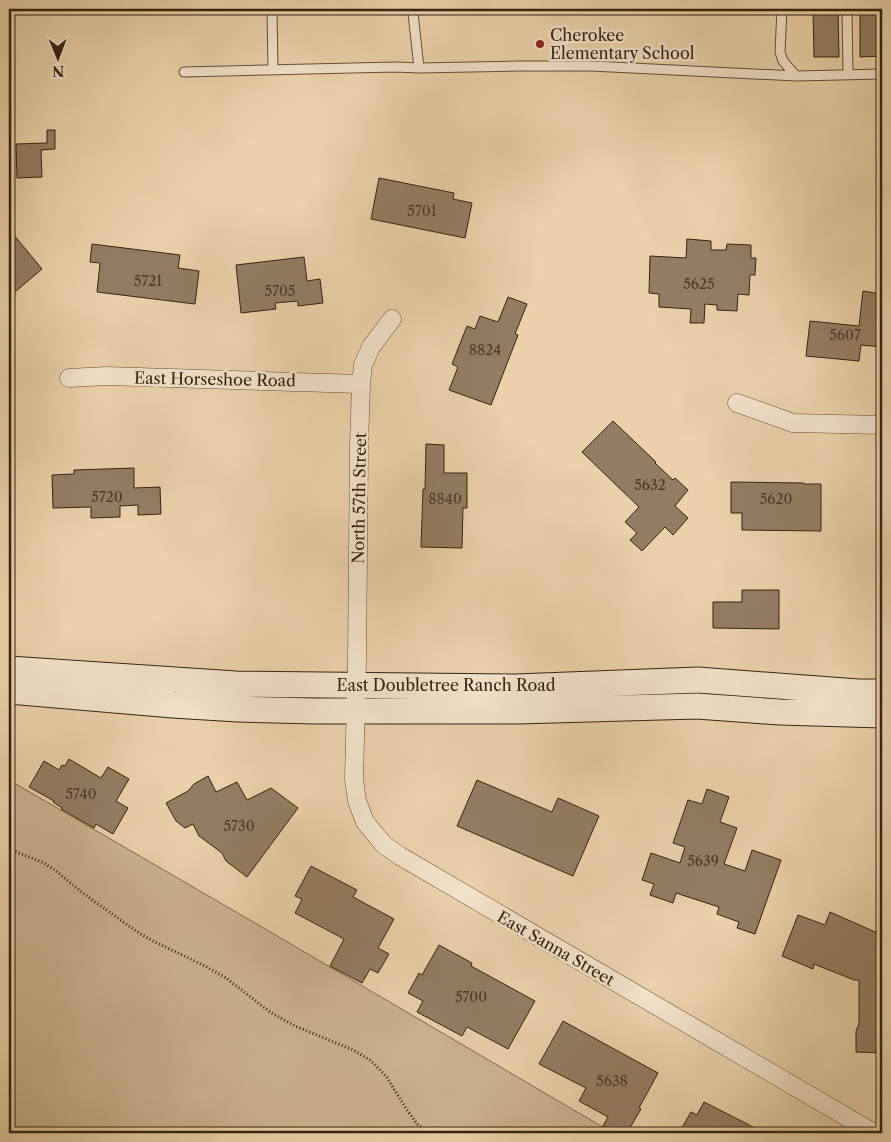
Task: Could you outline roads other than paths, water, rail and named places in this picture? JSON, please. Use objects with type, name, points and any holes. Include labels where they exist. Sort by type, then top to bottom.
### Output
[{"type":"main road","name":"East Doubletree Ranch Road","points":[[9,669],[151,691],[173,705],[238,709],[518,711],[697,706],[780,712],[882,715]]},
{"type":"main road","name":"East Doubletree Ranch Road","points":[[9,691],[151,691],[236,684],[516,687],[698,680],[858,692],[882,692]]},
{"type":"street","name":"North 57th Street","points":[[356,685],[361,384],[363,365],[370,347],[392,319]]},
{"type":"street","name":"East Horseshoe Road","points":[[69,378],[107,376],[361,384]]},
{"type":"street","points":[[737,403],[793,423],[882,425]]},
{"type":"street","name":"East Sanna Street","points":[[356,685],[354,779],[357,801],[365,822],[384,845],[438,880],[874,1133]]},
{"type":"lane","points":[[272,9],[273,70]]},
{"type":"lane","points":[[415,9],[413,13],[420,68]]},
{"type":"lane","points":[[782,9],[780,52],[783,60],[796,76]]},
{"type":"lane","points":[[847,9],[848,75]]},
{"type":"lane","points":[[184,72],[396,67],[591,66],[796,76],[882,74]]},
{"type":"waterway","points":[[9,1126],[17,1133]]},
{"type":"place","name":"Cherokee Elementary School","points":[[540,44]]}]
